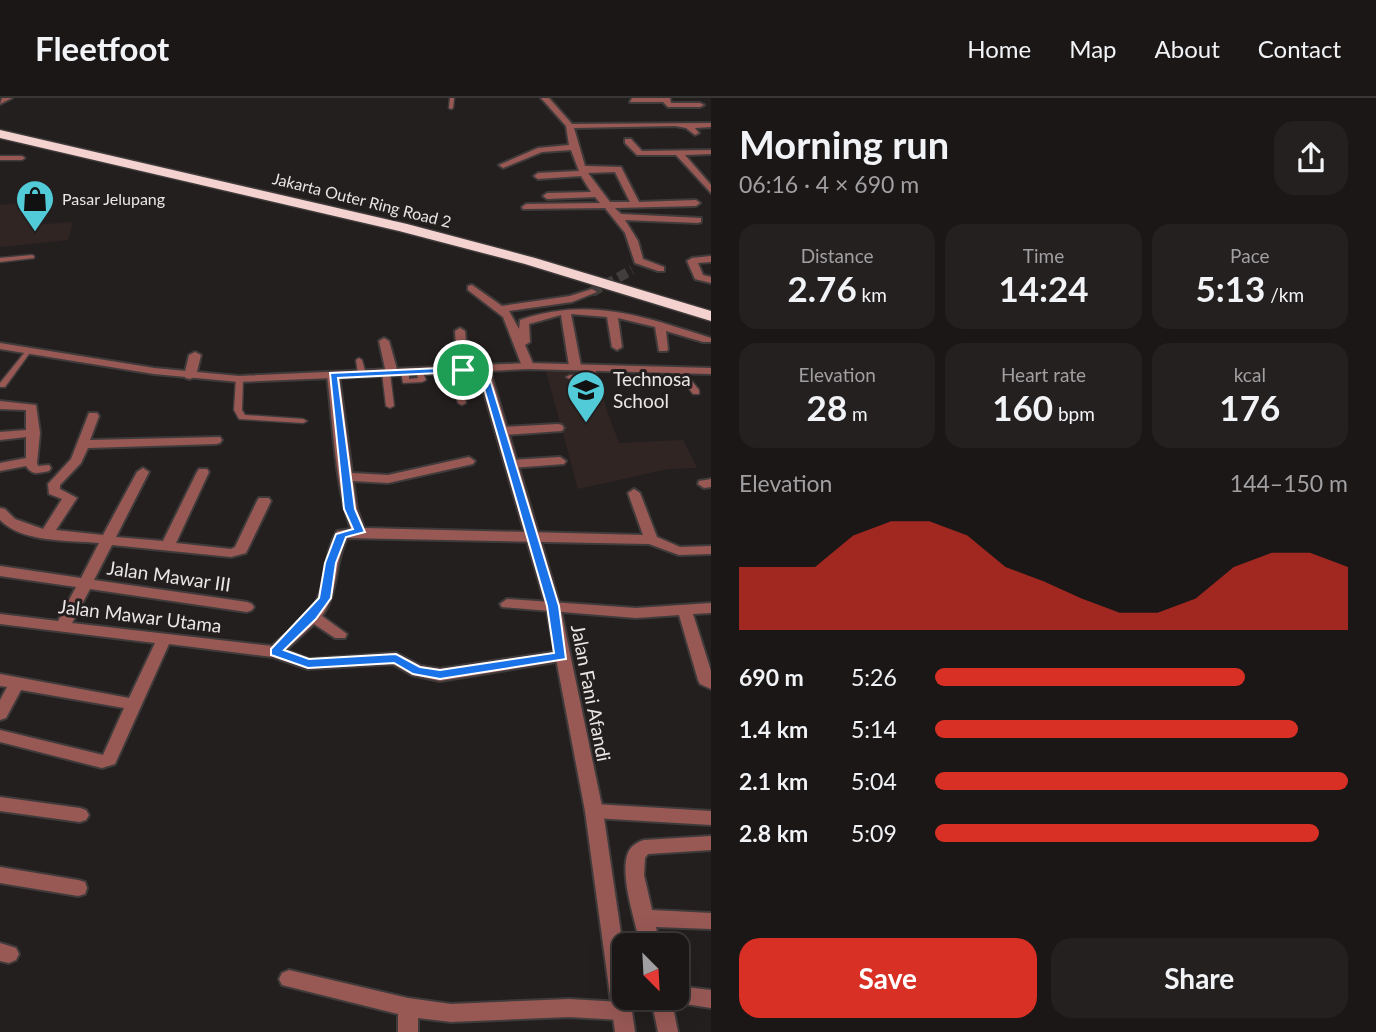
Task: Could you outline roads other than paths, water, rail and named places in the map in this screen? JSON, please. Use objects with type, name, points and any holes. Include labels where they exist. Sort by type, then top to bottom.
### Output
[{"type":"highway","name":"Jakarta Outer Ring Road 2","points":[[0,124],[416,218],[711,302]]},
{"type":"highway","name":"Jakarta Outer Ring Road 2","points":[[0,134],[402,227],[530,261],[711,316]]},
{"type":"street","points":[[545,98],[570,126],[572,147],[583,171],[637,244],[637,259],[643,264],[661,269]]},
{"type":"street","points":[[633,100],[670,110],[695,133]]},
{"type":"street","points":[[570,126],[706,102]]},
{"type":"street","points":[[688,126],[711,125]]},
{"type":"street","points":[[628,141],[640,153],[711,152]]},
{"type":"street","points":[[503,165],[534,152],[572,147]]},
{"type":"street","points":[[678,152],[711,190]]},
{"type":"street","points":[[538,176],[618,169],[636,204]]},
{"type":"street","points":[[660,189],[672,204]]},
{"type":"street","points":[[547,196],[598,194]]},
{"type":"street","points":[[526,206],[696,203]]},
{"type":"street","points":[[618,217],[698,220]]},
{"type":"street","points":[[711,259],[692,261],[699,277],[711,280]]},
{"type":"street","points":[[632,270],[643,264]]},
{"type":"street","points":[[472,288],[502,309],[515,326],[528,366]]},
{"type":"street","points":[[502,309],[572,299],[592,292]]},
{"type":"street","points":[[566,313],[572,372]]},
{"type":"street","points":[[525,342],[524,323],[540,314],[566,313],[612,314],[706,340]]},
{"type":"street","points":[[612,314],[617,347]]},
{"type":"street","points":[[660,326],[663,349]]},
{"type":"street","points":[[459,370],[460,331]]},
{"type":"street","points":[[384,341],[389,373]]},
{"type":"street","points":[[1,346],[27,353],[190,376],[239,379],[528,366],[572,372],[592,367],[711,371]]},
{"type":"street","points":[[190,376],[195,355]]},
{"type":"street","name":"Jalan Fani Afandi","points":[[483,368],[553,606],[594,811],[625,1032]]},
{"type":"street","points":[[334,375],[350,509],[359,532]]},
{"type":"street","points":[[0,405],[32,407],[34,433],[33,459],[0,467]]},
{"type":"street","points":[[47,533],[70,498],[54,491],[54,484],[77,460],[93,416]]},
{"type":"street","points":[[503,431],[558,428]]},
{"type":"street","points":[[0,436],[34,433]]},
{"type":"street","points":[[83,444],[216,440]]},
{"type":"street","points":[[345,477],[388,479],[468,461]]},
{"type":"street","points":[[511,464],[561,461]]},
{"type":"street","points":[[29,462],[35,470],[45,468]]},
{"type":"street","points":[[62,626],[143,472]]},
{"type":"street","points":[[168,546],[203,472]]},
{"type":"street","points":[[634,493],[651,540]]},
{"type":"street","points":[[0,512],[25,530],[231,553],[241,550],[264,501]]},
{"type":"street","points":[[275,652],[312,616],[325,598],[330,563],[342,534],[359,532],[651,540],[679,551],[711,550]]},
{"type":"street","name":"Jalan Mawar III","points":[[0,571],[247,607]]},
{"type":"street","points":[[507,604],[636,613],[711,608]]},
{"type":"street","points":[[685,611],[706,680],[711,683]]},
{"type":"street","points":[[312,616],[340,635]]},
{"type":"street","name":"Jalan Mawar Utama","points":[[0,619],[275,652],[308,664],[396,658],[417,671],[440,675],[561,656]]},
{"type":"street","points":[[0,737],[102,761],[111,755],[164,639]]},
{"type":"street","points":[[0,680],[132,704]]},
{"type":"street","points":[[0,714],[18,683]]},
{"type":"street","points":[[0,804],[79,816]]},
{"type":"street","points":[[594,811],[711,818]]},
{"type":"street","points":[[647,933],[635,875],[639,850],[644,847],[711,844]]},
{"type":"street","points":[[0,875],[78,888]]},
{"type":"street","points":[[644,918],[711,921]]},
{"type":"street","points":[[289,979],[408,1007],[471,1014],[569,1008],[621,1011]]},
{"type":"street","points":[[690,997],[711,999]]},
{"type":"street","points":[[408,1007],[408,1032]]},
{"type":"street","points":[[663,1010],[668,1032]]},
{"type":"lane","points":[[451,108],[452,98]]},
{"type":"lane","points":[[0,158],[22,158]]},
{"type":"lane","points":[[0,260],[32,257]]},
{"type":"lane","points":[[2,385],[27,353]]},
{"type":"lane","points":[[359,360],[362,374]]},
{"type":"lane","points":[[459,370],[461,403]]},
{"type":"lane","points":[[680,370],[696,391]]},
{"type":"lane","points":[[389,373],[390,406]]},
{"type":"lane","points":[[239,379],[238,410],[242,417],[303,421]]},
{"type":"tunnel","points":[[592,292],[632,270]]},
{"type":"place","name":"Pasar Jelupang","points":[[35,233]]},
{"type":"place","name":"Technosa School","points":[[586,424]]}]
